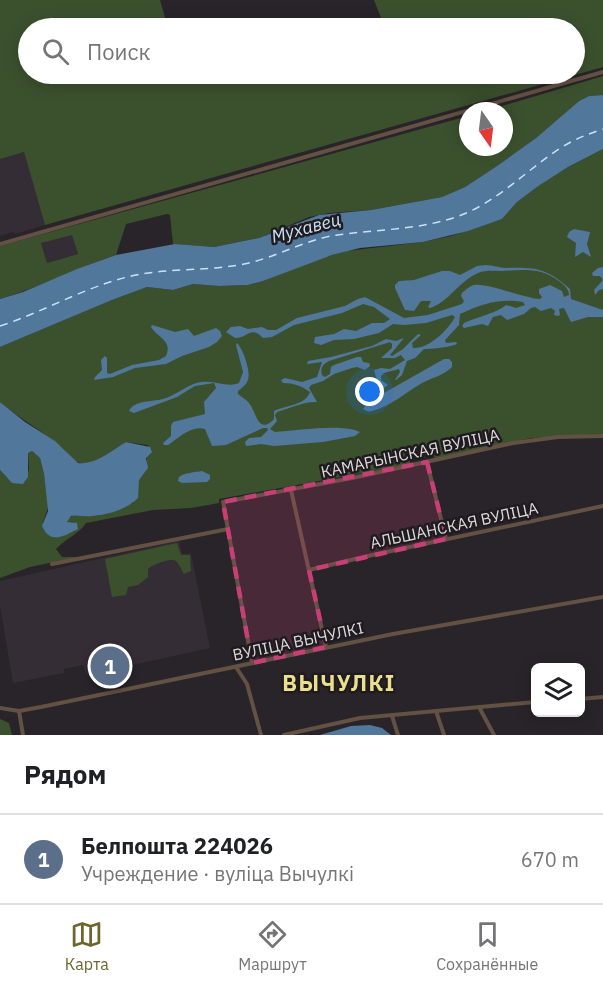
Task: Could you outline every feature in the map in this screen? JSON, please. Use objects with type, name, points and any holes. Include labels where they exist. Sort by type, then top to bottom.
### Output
[{"type":"street","points":[[585,77],[603,72]]},
{"type":"street","points":[[0,244],[561,84]]},
{"type":"street","name":"КАМАРЫНСКАЯ ВУЛІЦА","points":[[228,529],[224,502],[529,441],[603,436]]},
{"type":"street","points":[[427,462],[446,539]]},
{"type":"street","points":[[291,490],[326,647]]},
{"type":"street","name":"АЛЬШАНСКАЯ ВУЛІЦА","points":[[309,570],[603,506]]},
{"type":"street","points":[[52,564],[228,529],[252,663]]},
{"type":"street","name":"ВУЛІЦА ВЫЧУЛКІ","points":[[0,708],[19,711],[326,647],[603,597]]},
{"type":"street","points":[[236,666],[247,684],[261,735]]},
{"type":"street","points":[[585,699],[603,698]]},
{"type":"street","points":[[284,735],[330,723],[531,702]]},
{"type":"street","points":[[479,707],[494,735]]},
{"type":"street","points":[[19,711],[23,735]]},
{"type":"street","points":[[436,711],[444,735]]},
{"type":"street","points":[[392,716],[398,735]]},
{"type":"highlighted area","points":[[427,462],[446,539],[309,570],[326,647],[252,663],[223,502]]},
{"type":"shaded area","points":[[24,152],[45,225],[0,236],[0,159]]},
{"type":"shaded area","points":[[72,234],[78,254],[47,263],[41,243]]},
{"type":"shaded area","points":[[179,541],[182,554],[191,553],[210,648],[86,675],[83,665],[64,669],[64,673],[13,683],[0,605],[0,581]]},
{"type":"green space","points":[[0,0],[160,0],[165,18],[18,18],[18,84],[543,84],[479,102],[459,102],[459,108],[45,225],[24,152],[0,159]]},
{"type":"green space","points":[[374,0],[603,0],[603,67],[585,72],[585,18],[381,18]]},
{"type":"green space","points":[[603,76],[603,95],[589,96],[579,101],[513,155],[513,103],[576,84],[585,84],[585,81]]},
{"type":"green space","points":[[459,118],[459,156],[511,156],[465,187],[442,197],[371,210],[309,217],[259,238],[214,247],[173,244],[170,215],[167,214],[126,224],[116,255],[0,299],[0,246]],"holes":[[[72,235],[78,254],[47,263],[41,243]]]},
{"type":"green space","points":[[603,149],[603,434],[531,438],[435,458],[425,447],[419,446],[412,451],[410,463],[406,465],[219,499],[219,503],[191,508],[153,510],[86,523],[56,549],[62,557],[78,557],[30,567],[0,578],[0,470],[7,478],[25,482],[29,469],[28,452],[32,451],[40,458],[48,507],[43,529],[51,536],[58,537],[75,531],[73,522],[68,523],[67,520],[72,516],[98,516],[133,503],[139,479],[146,471],[148,445],[126,442],[93,462],[75,461],[53,440],[0,402],[0,347],[147,287],[173,290],[193,284],[248,285],[318,259],[347,251],[423,242],[451,236],[502,219],[517,202],[537,187],[568,167]]},
{"type":"green space","points":[[177,543],[181,555],[190,555],[191,571],[184,574],[177,562],[173,560],[161,562],[148,569],[148,577],[138,585],[128,587],[126,595],[112,597],[105,559]]},
{"type":"green space","points":[[0,719],[9,723],[12,735],[0,735]]},
{"type":"water","name":"Мухавец","points":[[603,95],[603,149],[568,167],[537,187],[517,202],[502,219],[468,231],[423,242],[360,248],[332,255],[248,285],[193,284],[173,290],[147,287],[0,347],[0,299],[116,255],[175,244],[214,247],[259,238],[319,215],[371,210],[442,197],[465,187],[513,156],[579,101],[589,96]]},
{"type":"water","points":[[574,229],[590,232],[587,244],[591,257],[583,252],[575,257],[576,243],[567,237]]},
{"type":"water","points":[[477,266],[533,269],[547,273],[554,277],[570,289],[571,299],[603,310],[603,317],[588,317],[571,322],[564,308],[559,309],[560,315],[558,316],[554,315],[555,311],[551,308],[541,311],[535,307],[507,320],[501,315],[493,317],[488,326],[482,324],[464,328],[462,326],[464,323],[506,305],[516,308],[525,305],[523,302],[498,301],[483,305],[460,314],[459,325],[445,340],[446,343],[456,342],[457,344],[424,349],[415,358],[407,361],[402,375],[396,380],[399,369],[384,373],[381,380],[388,385],[384,388],[378,384],[374,370],[390,369],[405,360],[401,355],[395,358],[381,358],[392,348],[390,342],[327,362],[321,370],[325,377],[330,374],[331,367],[334,365],[357,357],[361,357],[363,362],[369,363],[370,366],[365,370],[352,368],[311,385],[309,388],[317,402],[277,412],[275,415],[277,421],[270,429],[275,432],[342,428],[360,432],[355,436],[323,442],[246,446],[245,442],[249,438],[261,437],[268,430],[263,428],[226,445],[212,446],[205,429],[200,428],[190,430],[168,445],[164,445],[163,443],[171,436],[173,422],[205,414],[204,402],[216,388],[214,383],[195,386],[177,397],[134,413],[129,411],[131,407],[139,403],[163,399],[197,383],[207,382],[230,385],[239,383],[243,372],[237,343],[246,360],[249,376],[238,394],[249,403],[261,424],[269,424],[274,419],[274,411],[300,403],[308,397],[310,392],[307,390],[294,384],[283,383],[281,380],[285,378],[302,382],[317,377],[322,362],[307,364],[308,361],[372,346],[386,339],[396,341],[404,338],[390,355],[392,356],[418,334],[421,335],[412,343],[413,348],[431,342],[443,333],[455,317],[452,315],[426,323],[393,324],[379,333],[354,339],[334,340],[321,345],[314,343],[315,337],[334,334],[344,329],[356,331],[372,323],[384,323],[390,319],[374,307],[363,304],[342,313],[294,325],[272,337],[263,338],[252,332],[235,338],[226,332],[231,327],[240,326],[248,329],[262,327],[276,330],[297,318],[345,306],[365,297],[404,318],[428,315],[462,304],[464,301],[462,293],[474,285],[488,286],[540,299],[542,297],[539,289],[550,285],[562,291],[564,297],[569,295],[559,281],[545,273],[524,270],[478,273],[437,305],[430,308],[428,307],[431,301],[421,301],[414,311],[405,310],[395,288],[399,281],[414,280],[442,271],[460,275]]},
{"type":"water","points":[[603,267],[603,280],[600,276],[593,276],[592,273]]},
{"type":"water","points":[[603,280],[603,289],[595,295],[594,290]]},
{"type":"water","points":[[152,325],[175,332],[188,329],[194,336],[216,328],[222,336],[209,347],[166,364],[135,368],[113,377],[94,380],[102,370],[101,360],[105,356],[107,373],[110,374],[132,365],[159,360],[166,356],[168,347],[151,327]]},
{"type":"water","points":[[444,359],[452,362],[452,367],[445,372],[385,406],[370,411],[363,409],[368,402]]},
{"type":"water","points":[[0,402],[25,422],[55,441],[78,463],[91,462],[126,442],[150,447],[152,452],[146,458],[148,468],[139,480],[138,498],[111,513],[71,516],[67,522],[77,523],[78,529],[58,537],[49,535],[42,526],[48,511],[40,458],[32,451],[28,453],[28,477],[23,484],[12,483],[0,470]]},
{"type":"water","points":[[202,471],[210,475],[207,482],[182,483],[178,481],[183,475]]},
{"type":"water","points":[[370,725],[382,728],[391,735],[320,735],[351,726]]},
{"type":"ferry route","points":[[0,326],[118,279],[163,271],[244,264],[331,236],[441,222],[485,203],[562,147],[603,129]]},
{"type":"place","name":"Белпошта 224026","points":[[110,666]]},
{"type":"district","name":"ВЫЧУЛКІ","points":[[339,683]]}]
